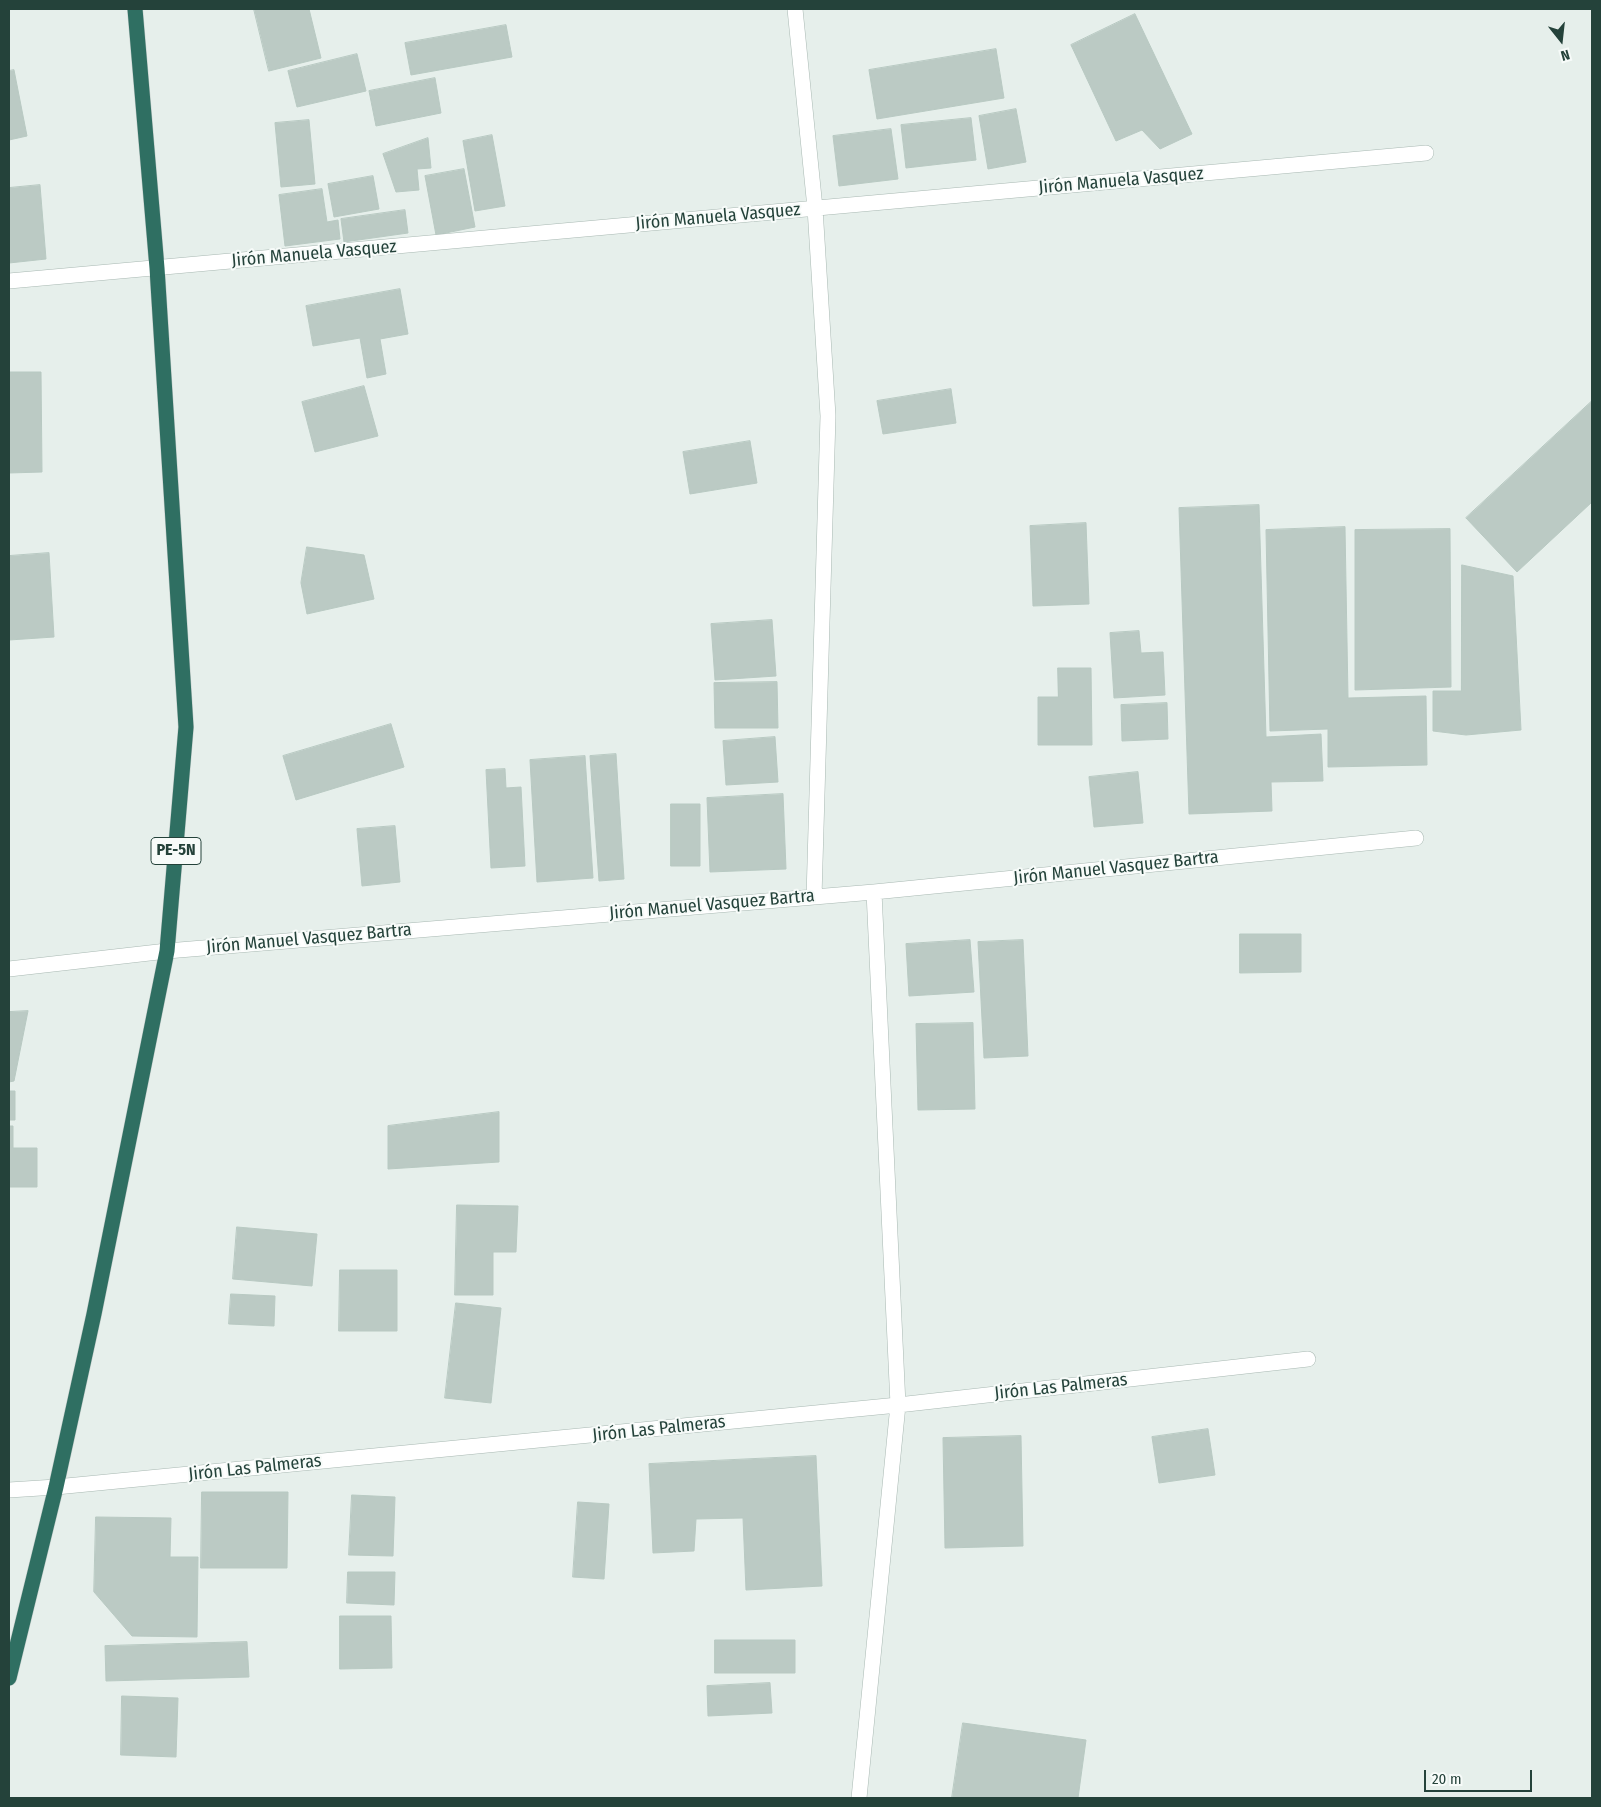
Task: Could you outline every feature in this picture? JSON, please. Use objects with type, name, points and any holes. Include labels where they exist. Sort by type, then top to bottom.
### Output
[{"type":"highway","name":"PE-5N","points":[[9,1678],[56,1487],[94,1314],[168,951],[186,727],[157,268],[135,9]]},
{"type":"street","points":[[795,9],[815,208],[828,416],[814,897]]},
{"type":"street","name":"Jirón Manuela Vasquez","points":[[9,281],[1426,153]]},
{"type":"street","name":"Jirón Manuel Vasquez Bartra","points":[[9,969],[168,951],[874,892],[1416,838]]},
{"type":"street","points":[[859,1798],[898,1405],[874,892]]},
{"type":"street","name":"Jirón Las Palmeras","points":[[9,1490],[898,1405],[1308,1360]]},
{"type":"building","points":[[254,9],[309,9],[321,58],[269,71]]},
{"type":"building","points":[[1135,14],[1192,134],[1160,149],[1142,130],[1116,141],[1071,45]]},
{"type":"building","points":[[506,25],[512,57],[411,75],[405,43]]},
{"type":"building","points":[[996,49],[1004,98],[877,119],[869,70]]},
{"type":"building","points":[[357,54],[366,91],[297,107],[288,71]]},
{"type":"building","points":[[14,70],[27,136],[9,140],[9,71]]},
{"type":"building","points":[[435,78],[441,113],[376,126],[369,91]]},
{"type":"building","points":[[1016,109],[1026,162],[988,169],[979,116]]},
{"type":"building","points":[[971,118],[976,160],[906,168],[901,125]]},
{"type":"building","points":[[309,120],[315,184],[281,187],[275,123]]},
{"type":"building","points":[[891,129],[898,179],[839,186],[833,136]]},
{"type":"building","points":[[492,135],[505,206],[475,211],[463,141]]},
{"type":"building","points":[[428,138],[431,168],[417,169],[419,190],[396,192],[383,154]]},
{"type":"building","points":[[464,169],[475,227],[436,235],[425,176]]},
{"type":"building","points":[[373,176],[379,209],[334,217],[328,184]]},
{"type":"building","points":[[40,185],[46,259],[9,263],[9,188]]},
{"type":"building","points":[[322,189],[327,222],[338,220],[340,239],[285,246],[279,195]]},
{"type":"building","points":[[405,210],[408,233],[344,242],[341,219]]},
{"type":"building","points":[[400,289],[408,334],[380,339],[386,374],[367,378],[360,338],[313,346],[306,306]]},
{"type":"building","points":[[9,372],[41,372],[42,472],[9,473]]},
{"type":"building","points":[[364,386],[378,436],[315,452],[302,402]]},
{"type":"building","points":[[951,389],[956,423],[883,434],[877,401]]},
{"type":"building","points":[[1592,401],[1592,502],[1517,572],[1466,518]]},
{"type":"building","points":[[750,441],[757,483],[690,494],[683,452]]},
{"type":"building","points":[[1259,505],[1266,737],[1321,734],[1323,781],[1271,782],[1272,811],[1189,814],[1179,508]]},
{"type":"building","points":[[1086,523],[1089,604],[1033,606],[1030,526]]},
{"type":"building","points":[[1345,527],[1348,698],[1426,696],[1427,765],[1328,767],[1328,729],[1270,731],[1266,530]]},
{"type":"building","points":[[1450,529],[1451,687],[1355,690],[1355,530]]},
{"type":"building","points":[[307,547],[364,555],[374,599],[307,614],[301,583]]},
{"type":"building","points":[[49,553],[54,637],[9,640],[9,556]]},
{"type":"building","points":[[1462,565],[1513,576],[1521,730],[1466,735],[1433,731],[1433,691],[1461,691]]},
{"type":"building","points":[[772,620],[776,676],[715,680],[711,624]]},
{"type":"building","points":[[1139,631],[1141,653],[1163,652],[1165,695],[1114,698],[1110,633]]},
{"type":"building","points":[[1058,668],[1091,668],[1092,745],[1038,745],[1038,697],[1058,697]]},
{"type":"building","points":[[777,682],[778,728],[715,728],[714,683]]},
{"type":"building","points":[[1167,703],[1168,739],[1122,741],[1121,705]]},
{"type":"building","points":[[391,724],[404,767],[296,800],[283,756]]},
{"type":"building","points":[[775,737],[778,782],[726,785],[723,741]]},
{"type":"building","points":[[616,754],[624,879],[599,881],[590,756]]},
{"type":"building","points":[[585,756],[593,878],[537,882],[530,760]]},
{"type":"building","points":[[505,769],[506,788],[521,787],[525,866],[491,868],[486,770]]},
{"type":"building","points":[[1138,772],[1143,823],[1094,827],[1089,777]]},
{"type":"building","points":[[783,794],[786,869],[710,872],[707,798]]},
{"type":"building","points":[[671,804],[700,804],[700,866],[671,866]]},
{"type":"building","points":[[395,826],[400,882],[362,886],[357,829]]},
{"type":"building","points":[[1240,934],[1301,934],[1301,972],[1240,973]]},
{"type":"building","points":[[970,940],[974,992],[909,996],[906,944]]},
{"type":"building","points":[[1023,940],[1028,1056],[984,1058],[978,942]]},
{"type":"building","points":[[28,1011],[14,1081],[9,1082],[9,1012]]},
{"type":"building","points":[[973,1023],[975,1109],[918,1110],[916,1024]]},
{"type":"building","points":[[9,1091],[15,1091],[15,1120],[9,1120]]},
{"type":"building","points":[[499,1112],[499,1162],[388,1169],[388,1126]]},
{"type":"building","points":[[9,1126],[13,1126],[13,1148],[37,1148],[37,1187],[9,1187]]},
{"type":"building","points":[[457,1205],[518,1206],[516,1252],[493,1252],[493,1295],[455,1295]]},
{"type":"building","points":[[237,1227],[317,1234],[312,1286],[233,1279]]},
{"type":"building","points":[[340,1270],[397,1270],[397,1331],[339,1331]]},
{"type":"building","points":[[231,1294],[275,1296],[274,1326],[229,1324]]},
{"type":"building","points":[[456,1303],[501,1308],[491,1403],[445,1398]]},
{"type":"building","points":[[1208,1429],[1215,1475],[1159,1483],[1152,1437]]},
{"type":"building","points":[[1021,1436],[1023,1546],[945,1548],[943,1438]]},
{"type":"building","points":[[816,1456],[822,1586],[746,1590],[743,1518],[696,1519],[694,1551],[653,1553],[649,1464]]},
{"type":"building","points":[[202,1492],[288,1492],[287,1568],[201,1568]]},
{"type":"building","points":[[352,1495],[395,1497],[393,1556],[349,1555]]},
{"type":"building","points":[[578,1502],[609,1504],[604,1579],[573,1577]]},
{"type":"building","points":[[96,1517],[171,1518],[170,1557],[198,1557],[197,1637],[132,1636],[94,1592]]},
{"type":"building","points":[[348,1572],[395,1572],[394,1605],[347,1603]]},
{"type":"building","points":[[340,1616],[391,1616],[392,1668],[340,1669]]},
{"type":"building","points":[[715,1640],[795,1640],[795,1673],[715,1673]]},
{"type":"building","points":[[247,1642],[249,1677],[106,1681],[105,1646]]},
{"type":"building","points":[[770,1683],[772,1713],[708,1716],[707,1686]]},
{"type":"building","points":[[122,1696],[178,1698],[176,1757],[121,1755]]},
{"type":"building","points":[[963,1723],[1086,1740],[1078,1798],[952,1798]]}]
